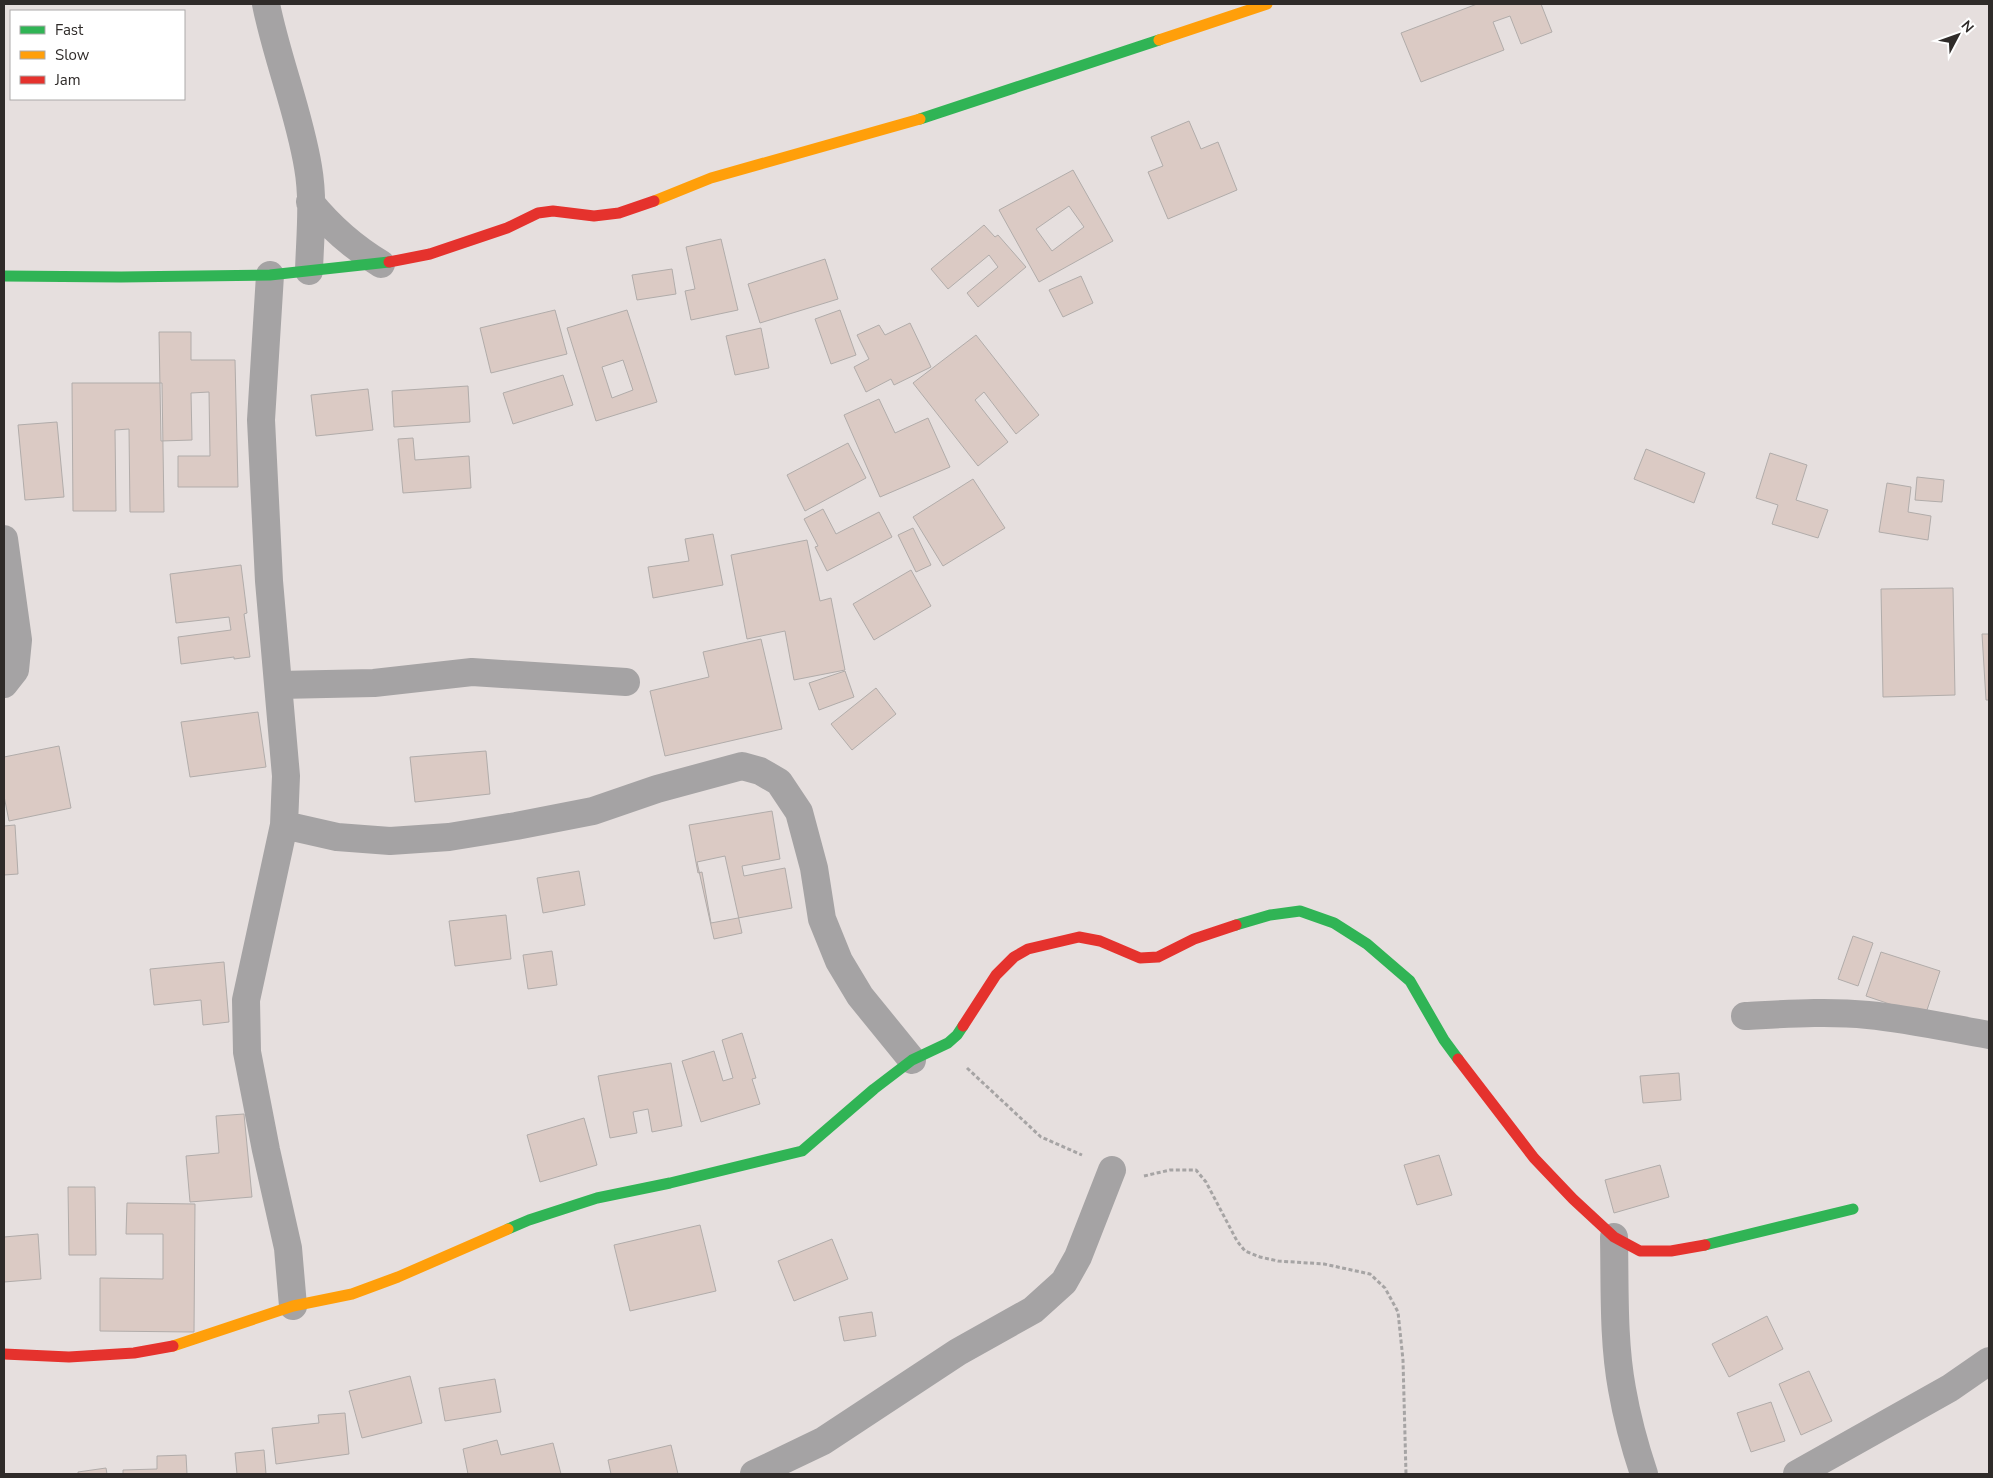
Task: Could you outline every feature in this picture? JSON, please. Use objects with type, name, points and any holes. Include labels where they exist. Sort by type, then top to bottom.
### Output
[{"type":"street","points":[[266,4],[309,169],[309,271]]},
{"type":"street","points":[[4,276],[270,275],[381,264],[430,254],[507,228],[538,213],[553,211],[594,216],[627,210],[711,178],[907,123],[1267,4]]},
{"type":"street","points":[[310,202],[325,221],[345,240],[381,264]]},
{"type":"street","points":[[270,275],[262,420],[269,581],[286,776],[284,825],[246,1000],[247,1052],[288,1248],[293,1306]]},
{"type":"street","points":[[4,539],[18,640],[16,670],[4,684]]},
{"type":"street","points":[[279,685],[374,683],[472,672],[626,682]]},
{"type":"street","points":[[284,825],[337,837],[372,840],[390,841],[449,837],[593,811],[656,789],[742,766],[760,770],[779,782],[799,812],[814,868],[822,919],[839,961],[860,996],[912,1060]]},
{"type":"street","points":[[4,1354],[69,1357],[134,1353],[174,1346],[293,1306],[352,1294],[398,1277],[529,1220],[597,1198],[670,1183],[802,1151],[874,1089],[912,1060],[948,1043],[957,1035],[996,975],[1014,957],[1028,949],[1079,937],[1100,941],[1140,958],[1158,957],[1194,939],[1270,914],[1300,911],[1334,923],[1368,944],[1410,981],[1444,1040],[1528,1150],[1573,1199],[1614,1237],[1640,1251],[1671,1251],[1713,1243],[1853,1209]]},
{"type":"street","points":[[1745,1016],[1805,1013],[1866,1015],[1926,1022],[1989,1035]]},
{"type":"street","points":[[754,1474],[823,1441],[958,1352],[1034,1310],[1064,1282],[1078,1257],[1112,1170]]},
{"type":"street","points":[[1614,1237],[1615,1317],[1622,1388],[1634,1444],[1644,1474]]},
{"type":"street","points":[[1797,1474],[1842,1464],[1989,1361]]},
{"type":"path","points":[[948,1043],[969,1069],[1041,1137],[1112,1170],[1142,1176],[1170,1170],[1196,1170],[1206,1182],[1237,1241],[1245,1251],[1260,1257],[1324,1264],[1370,1274],[1385,1288],[1398,1312],[1403,1360],[1406,1474]]},
{"type":"building","points":[[1477,4],[1541,4],[1552,32],[1521,44],[1510,16],[1493,22],[1504,50],[1421,82],[1401,33]]},
{"type":"building","points":[[1189,121],[1201,149],[1218,142],[1237,190],[1168,219],[1148,172],[1163,166],[1151,137]]},
{"type":"building","points":[[1073,170],[1113,241],[1039,282],[999,210]],"holes":[[[1069,206],[1084,227],[1052,251],[1036,229]]]},
{"type":"building","points":[[984,225],[995,237],[998,235],[1026,267],[978,307],[967,293],[998,267],[989,255],[948,289],[931,269]]},
{"type":"building","points":[[721,239],[738,310],[691,320],[685,291],[695,289],[686,247]]},
{"type":"building","points":[[825,259],[838,299],[760,323],[748,284]]},
{"type":"building","points":[[672,269],[676,294],[637,300],[632,275]]},
{"type":"building","points":[[1081,276],[1093,303],[1063,317],[1049,290]]},
{"type":"building","points":[[555,310],[567,354],[491,373],[480,328]]},
{"type":"building","points":[[627,310],[657,402],[596,421],[567,328]],"holes":[[[623,360],[633,390],[612,398],[602,367]]]},
{"type":"building","points":[[840,310],[856,355],[831,364],[815,319]]},
{"type":"building","points":[[910,323],[931,367],[894,385],[891,379],[866,392],[854,367],[869,359],[857,335],[879,325],[885,335]]},
{"type":"building","points":[[761,328],[769,368],[735,375],[726,336]]},
{"type":"building","points":[[159,332],[191,332],[191,360],[235,360],[238,487],[178,487],[178,456],[210,456],[209,392],[191,393],[192,440],[161,441]]},
{"type":"building","points":[[976,335],[1039,415],[1016,434],[984,392],[975,400],[1008,442],[978,466],[913,383]]},
{"type":"building","points":[[563,375],[573,405],[513,424],[503,393]]},
{"type":"building","points":[[72,383],[162,383],[164,512],[130,512],[129,429],[115,430],[116,511],[73,511]]},
{"type":"building","points":[[468,386],[470,422],[394,427],[392,391]]},
{"type":"building","points":[[368,389],[373,430],[316,436],[311,395]]},
{"type":"building","points":[[879,399],[895,433],[928,418],[950,467],[880,497],[844,415]]},
{"type":"building","points":[[57,422],[64,497],[25,500],[18,425]]},
{"type":"building","points":[[413,438],[415,460],[469,456],[471,488],[403,493],[398,439]]},
{"type":"building","points":[[848,443],[866,478],[805,511],[787,475]]},
{"type":"building","points":[[1646,449],[1705,473],[1694,503],[1634,479]]},
{"type":"building","points":[[1770,453],[1807,465],[1796,500],[1828,510],[1818,538],[1772,524],[1778,505],[1756,498]]},
{"type":"building","points":[[1917,477],[1944,480],[1942,502],[1915,500]]},
{"type":"building","points":[[973,479],[1005,528],[943,566],[913,517]]},
{"type":"building","points":[[1887,483],[1911,487],[1908,512],[1931,516],[1928,540],[1879,532]]},
{"type":"building","points":[[823,509],[836,534],[879,512],[892,537],[827,571],[815,547],[818,546],[804,519]]},
{"type":"building","points":[[913,528],[931,565],[916,572],[898,535]]},
{"type":"building","points":[[713,534],[723,585],[653,598],[648,567],[689,561],[685,539]]},
{"type":"building","points":[[807,540],[820,601],[831,598],[845,670],[794,680],[785,631],[747,639],[731,555]]},
{"type":"building","points":[[241,565],[247,613],[244,614],[250,657],[234,659],[234,657],[181,664],[178,637],[231,630],[229,617],[176,623],[170,574]]},
{"type":"building","points":[[911,570],[931,606],[874,640],[853,604]]},
{"type":"building","points":[[1953,588],[1955,695],[1883,697],[1881,589]]},
{"type":"building","points":[[1982,634],[1989,634],[1989,700],[1986,700]]},
{"type":"building","points":[[761,639],[782,729],[665,756],[650,691],[709,677],[703,652]]},
{"type":"building","points":[[845,671],[854,697],[819,710],[809,683]]},
{"type":"building","points":[[876,688],[896,714],[852,750],[831,724]]},
{"type":"building","points":[[258,712],[266,767],[190,777],[181,722]]},
{"type":"building","points":[[59,746],[71,808],[9,821],[4,796],[4,757]]},
{"type":"building","points":[[486,751],[490,794],[415,802],[410,757]]},
{"type":"building","points":[[772,811],[780,859],[742,866],[744,876],[785,868],[792,908],[711,923],[702,872],[698,873],[689,825]]},
{"type":"building","points":[[15,825],[18,874],[4,875],[4,826]]},
{"type":"building","points":[[725,856],[742,933],[714,939],[697,862]]},
{"type":"building","points":[[579,871],[585,905],[543,913],[537,878]]},
{"type":"building","points":[[506,915],[511,959],[455,966],[449,921]]},
{"type":"building","points":[[1853,936],[1873,943],[1858,986],[1838,979]]},
{"type":"building","points":[[552,951],[557,985],[528,989],[523,955]]},
{"type":"building","points":[[1881,952],[1940,971],[1925,1016],[1866,996]]},
{"type":"building","points":[[224,962],[229,1022],[203,1025],[201,1000],[154,1005],[150,969]]},
{"type":"building","points":[[742,1033],[756,1078],[752,1079],[760,1104],[701,1122],[682,1061],[714,1051],[723,1081],[733,1078],[722,1040]]},
{"type":"building","points":[[671,1063],[682,1126],[652,1132],[648,1109],[633,1112],[637,1133],[610,1138],[598,1076]]},
{"type":"building","points":[[1679,1073],[1681,1100],[1643,1103],[1640,1076]]},
{"type":"building","points":[[244,1114],[252,1197],[190,1202],[186,1156],[219,1153],[216,1116]]},
{"type":"building","points":[[584,1118],[597,1165],[540,1182],[527,1135]]},
{"type":"building","points":[[1439,1155],[1452,1195],[1417,1205],[1404,1165]]},
{"type":"building","points":[[1660,1165],[1669,1197],[1614,1213],[1605,1180]]},
{"type":"building","points":[[68,1187],[95,1187],[96,1255],[69,1255]]},
{"type":"building","points":[[127,1203],[195,1204],[194,1332],[100,1331],[100,1278],[163,1279],[163,1234],[126,1234]]},
{"type":"building","points":[[700,1225],[716,1291],[630,1311],[614,1245]]},
{"type":"building","points":[[38,1234],[41,1279],[4,1282],[4,1237]]},
{"type":"building","points":[[832,1239],[848,1279],[794,1301],[778,1261]]},
{"type":"building","points":[[872,1312],[876,1336],[844,1341],[839,1317]]},
{"type":"building","points":[[1767,1316],[1783,1349],[1729,1377],[1712,1344]]},
{"type":"building","points":[[1809,1371],[1832,1421],[1801,1435],[1779,1384]]},
{"type":"building","points":[[410,1376],[422,1423],[362,1438],[349,1391]]},
{"type":"building","points":[[495,1379],[501,1412],[445,1421],[439,1388]]},
{"type":"building","points":[[1771,1402],[1785,1441],[1751,1452],[1737,1413]]},
{"type":"building","points":[[345,1413],[349,1454],[276,1464],[272,1428],[319,1423],[318,1415]]},
{"type":"building","points":[[497,1440],[501,1455],[553,1443],[561,1474],[468,1474],[463,1449]]},
{"type":"building","points":[[671,1445],[678,1474],[611,1474],[608,1460]]},
{"type":"building","points":[[264,1450],[266,1474],[237,1474],[235,1453]]},
{"type":"building","points":[[186,1455],[187,1474],[123,1474],[123,1470],[157,1469],[157,1456]]},
{"type":"building","points":[[106,1468],[107,1474],[78,1474],[78,1472]]},
{"type":"traffic: fast","points":[[920,119],[1159,40]]},
{"type":"traffic: fast","points":[[4,276],[270,275],[389,262]]},
{"type":"traffic: fast","points":[[1236,925],[1270,915],[1300,911],[1334,923],[1367,944],[1410,981],[1444,1040],[1458,1059]]},
{"type":"traffic: fast","points":[[508,1229],[529,1220],[597,1198],[670,1183],[802,1151],[874,1089],[912,1060],[948,1043],[963,1026]]},
{"type":"traffic: fast","points":[[1705,1245],[1853,1209]]},
{"type":"traffic: slow","points":[[1159,40],[1267,4]]},
{"type":"traffic: slow","points":[[654,201],[711,178],[920,119]]},
{"type":"traffic: slow","points":[[173,1346],[293,1306],[352,1294],[398,1277],[508,1229]]},
{"type":"traffic: jam","points":[[389,262],[430,254],[507,228],[538,213],[553,211],[594,216],[619,213],[654,201]]},
{"type":"traffic: jam","points":[[963,1026],[996,975],[1014,957],[1028,949],[1079,937],[1100,941],[1140,958],[1158,957],[1194,939],[1236,925]]},
{"type":"traffic: jam","points":[[1458,1059],[1534,1158],[1573,1199],[1614,1237],[1640,1251],[1671,1251],[1705,1245]]},
{"type":"traffic: jam","points":[[4,1354],[69,1357],[134,1353],[173,1346]]}]
